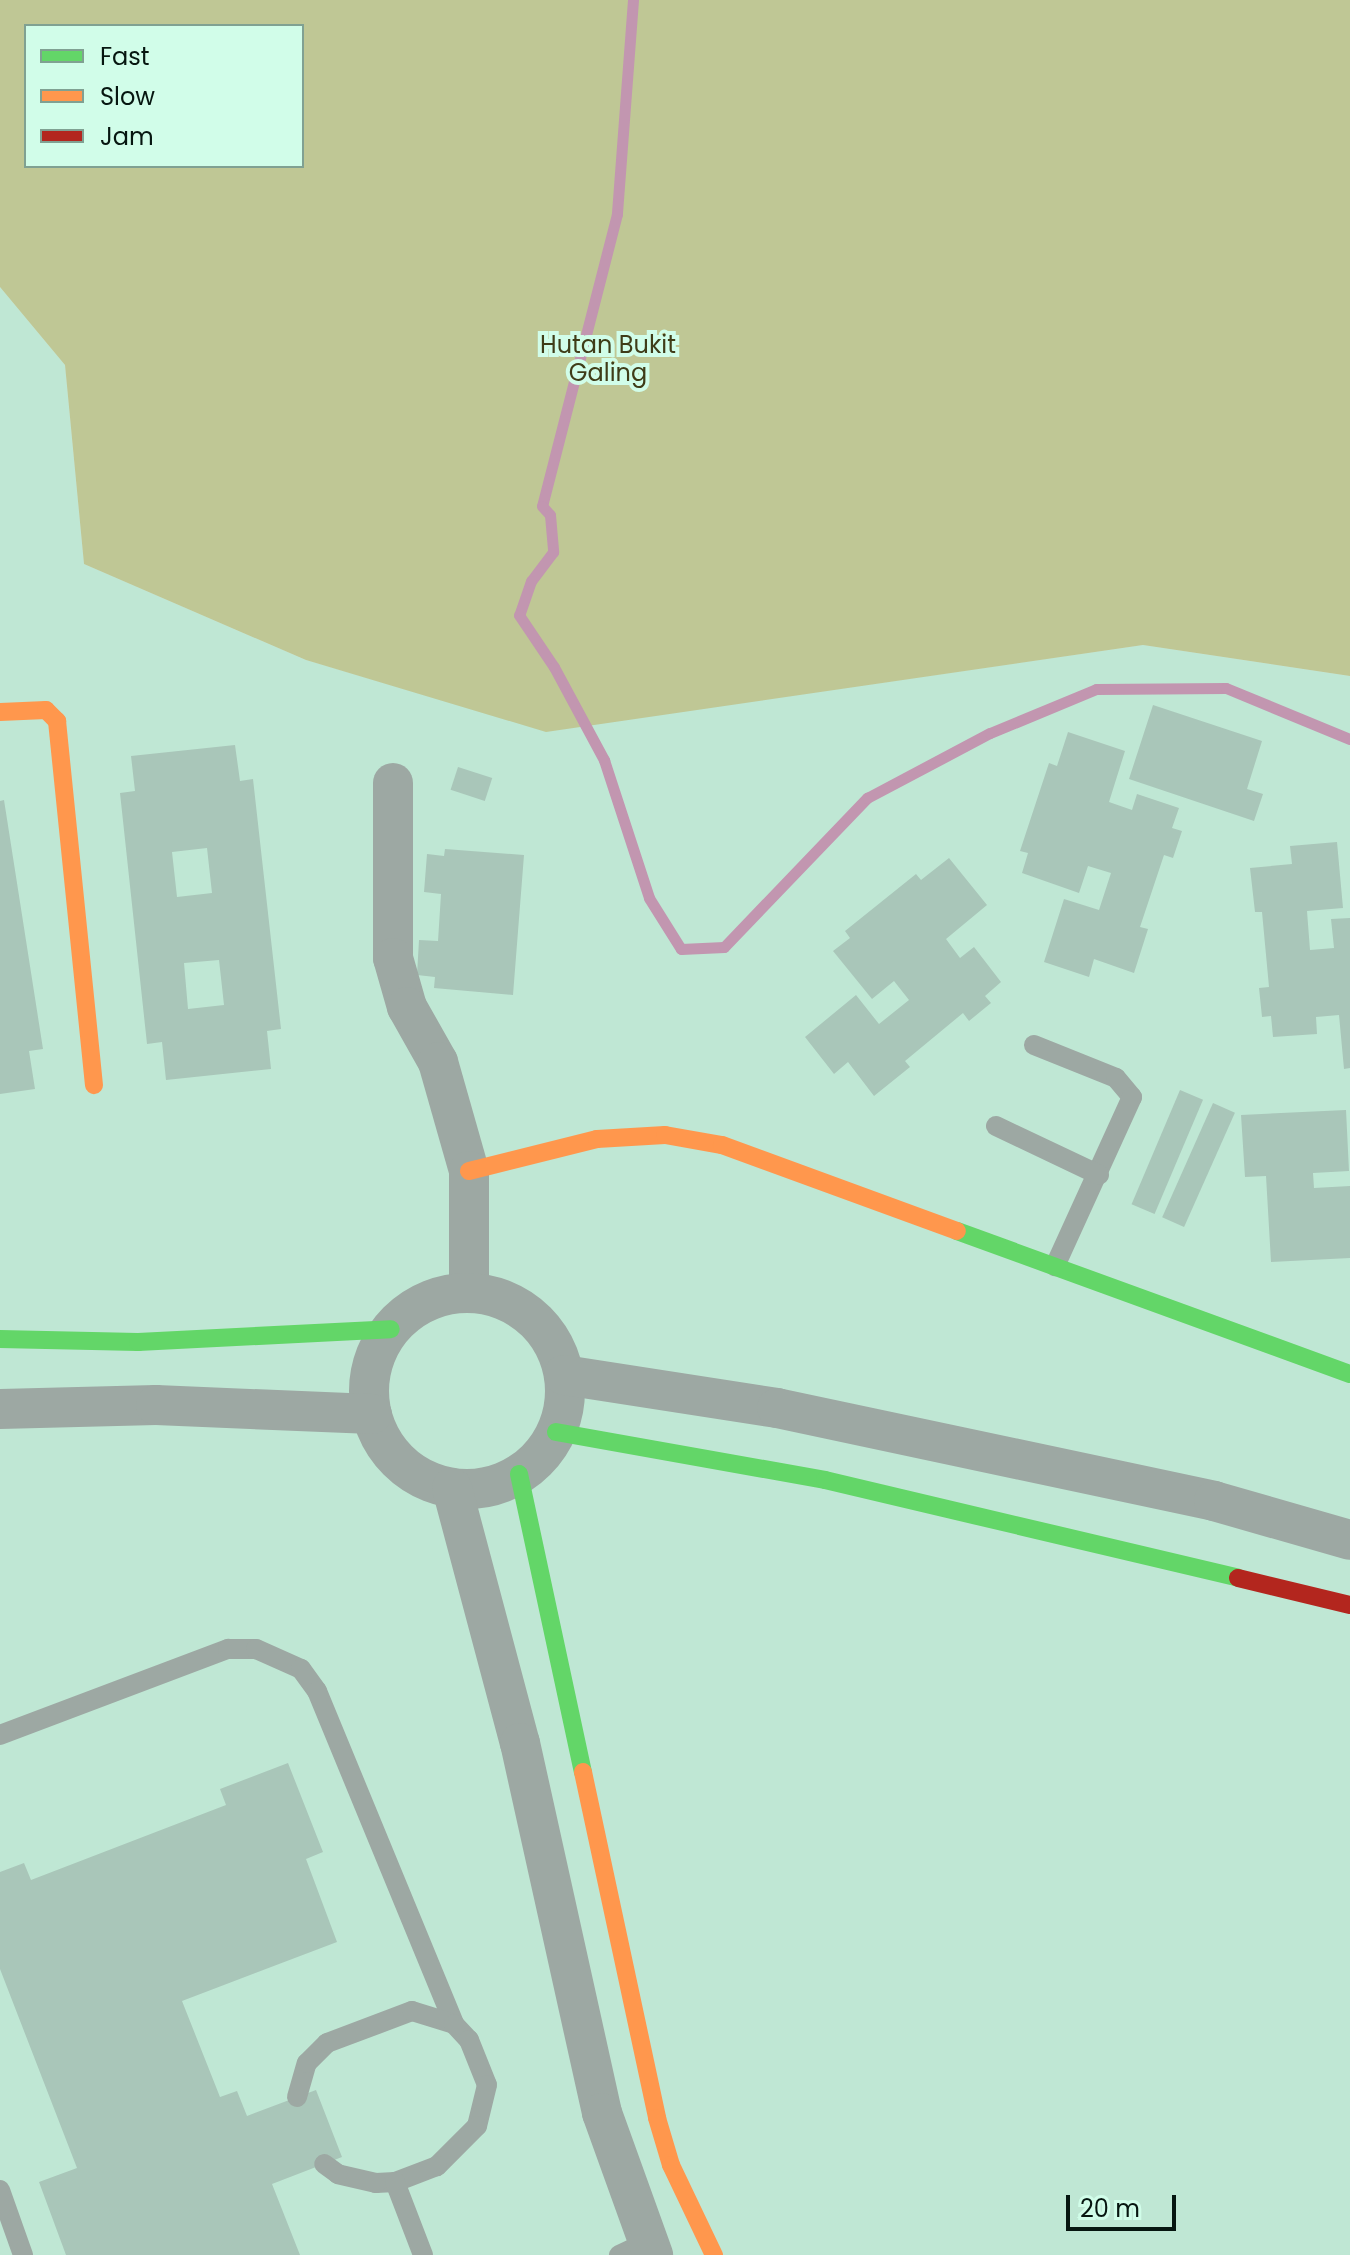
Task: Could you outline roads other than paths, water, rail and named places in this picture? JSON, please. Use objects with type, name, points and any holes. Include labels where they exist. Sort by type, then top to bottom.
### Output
[{"type":"street","points":[[0,712],[46,710],[57,721],[94,1085]]},
{"type":"street","points":[[393,783],[393,958],[407,1007],[438,1062],[469,1171],[469,1293]]},
{"type":"street","points":[[469,1171],[597,1139],[665,1135],[722,1145],[1350,1374]]},
{"type":"street","points":[[469,1293],[492,1295],[531,1317],[558,1353],[564,1375],[556,1432],[519,1474],[498,1484],[452,1488],[410,1470],[381,1436],[372,1414],[372,1369],[391,1329],[426,1301],[469,1293]]},
{"type":"street","points":[[0,1339],[138,1342],[391,1329]]},
{"type":"street","points":[[564,1375],[777,1408],[1214,1501],[1350,1540]]},
{"type":"street","points":[[0,1409],[156,1405],[372,1414]]},
{"type":"street","points":[[556,1432],[825,1480],[1350,1605]]},
{"type":"street","points":[[519,1474],[657,2118],[671,2165],[714,2255]]},
{"type":"street","points":[[452,1488],[520,1743],[602,2113],[640,2251]]},
{"type":"lane","points":[[1034,1045],[1116,1078],[1130,1089],[1130,1106],[1055,1266]]},
{"type":"lane","points":[[996,1126],[1099,1175]]},
{"type":"lane","points":[[0,1735],[228,1649],[256,1649],[301,1669],[317,1691],[454,2024],[469,2040],[487,2085],[485,2107],[477,2126],[453,2153],[395,2182],[356,2180],[324,2164]]},
{"type":"lane","points":[[297,2097],[307,2063],[327,2043],[394,2013],[433,2014],[454,2024]]},
{"type":"lane","points":[[395,2182],[423,2255]]},
{"type":"lane","points":[[0,2190],[23,2255]]},
{"type":"waterway","points":[[633,0],[617,214],[542,506],[550,515],[553,552],[531,581],[519,615],[554,667],[604,760],[649,898],[681,949],[724,947],[867,798],[990,733],[1096,689],[1226,688],[1350,739]]},
{"type":"park label","name":"Hutan Bukit Galing","points":[[608,359]]}]
